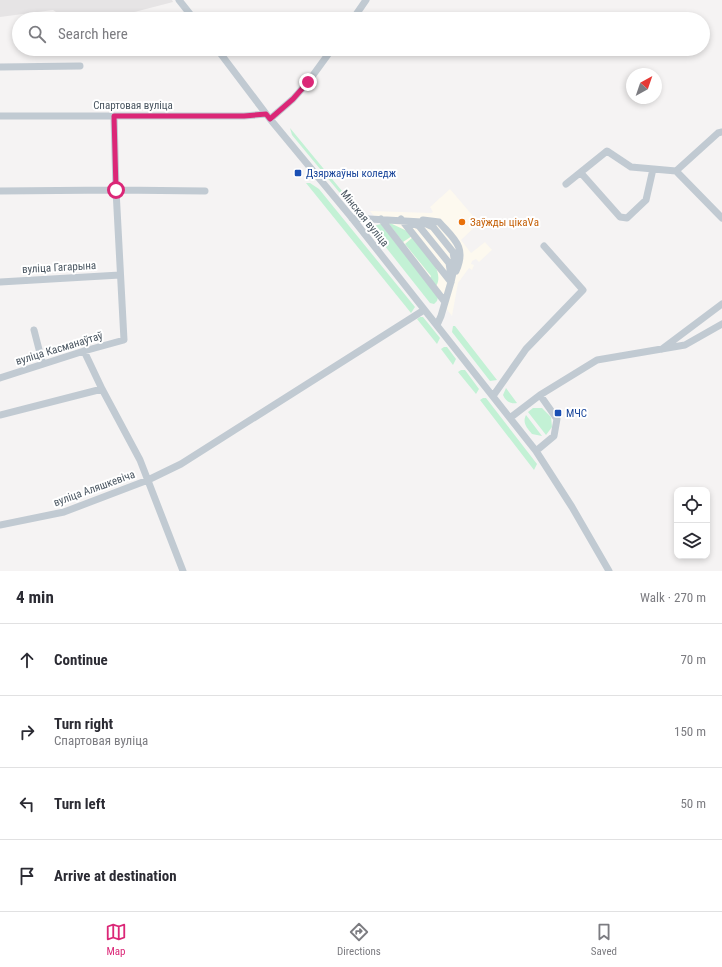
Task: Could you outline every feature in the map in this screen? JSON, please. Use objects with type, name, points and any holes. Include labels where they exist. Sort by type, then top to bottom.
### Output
[{"type":"street","points":[[179,0],[188,12]]},
{"type":"street","points":[[358,12],[366,0]]},
{"type":"street","name":"Мінская вуліца","points":[[222,56],[268,117],[352,218],[536,451],[572,507],[609,571]]},
{"type":"street","points":[[268,117],[293,99],[308,82],[327,56]]},
{"type":"street","points":[[0,67],[80,66]]},
{"type":"street","name":"Спартовая вуліца","points":[[0,116],[268,117]]},
{"type":"street","points":[[114,116],[120,275]]},
{"type":"street","points":[[676,171],[718,133],[722,132]]},
{"type":"street","points":[[566,184],[607,151],[631,167],[676,171],[722,218]]},
{"type":"street","points":[[580,173],[620,217],[627,218],[646,200],[653,169]]},
{"type":"street","points":[[0,192],[116,190],[205,191]]},
{"type":"street","points":[[352,218],[422,222],[433,227],[453,252],[455,264],[451,282],[437,325]]},
{"type":"street","points":[[381,219],[445,302]]},
{"type":"street","points":[[401,220],[451,282]]},
{"type":"street","points":[[493,396],[526,349],[583,290],[544,246]]},
{"type":"street","name":"вуліца Гагарына","points":[[0,282],[120,275]]},
{"type":"street","name":"вуліца Касманаўтаў","points":[[0,378],[84,350],[124,340],[120,275]]},
{"type":"street","points":[[661,350],[722,304]]},
{"type":"street","name":"вуліца Аляшкевіча","points":[[0,526],[64,512],[148,480],[181,464],[424,310]]},
{"type":"street","points":[[510,418],[540,395],[598,360],[685,345],[722,324]]},
{"type":"street","points":[[34,330],[42,361]]},
{"type":"street","points":[[84,350],[102,389],[140,460],[183,571]]},
{"type":"street","points":[[0,415],[102,389]]},
{"type":"street","points":[[536,451],[554,436],[557,419],[540,395]]},
{"type":"shaded area","points":[[0,0],[172,0],[173,2],[134,12],[56,12],[53,10],[38,12],[12,12],[12,15],[0,17]]},
{"type":"shaded area","points":[[450,189],[479,223],[461,240],[471,253],[485,242],[492,250],[479,262],[476,259],[472,261],[471,264],[474,265],[472,270],[469,268],[458,283],[452,316],[370,211],[431,213],[433,212],[430,207]]},
{"type":"green space","points":[[290,128],[356,208],[349,204],[292,135]]},
{"type":"green space","points":[[306,183],[310,183],[319,189],[415,307],[411,313]]},
{"type":"green space","points":[[390,223],[407,231],[412,236],[403,242],[389,224]]},
{"type":"green space","points":[[381,224],[438,297],[434,304],[430,303],[373,231],[374,227]]},
{"type":"green space","points":[[413,237],[432,260],[438,274],[436,286],[430,278],[431,276],[405,244]]},
{"type":"green space","points":[[423,317],[440,338],[437,344],[417,319]]},
{"type":"green space","points":[[453,326],[455,326],[497,380],[490,381],[452,332]]},
{"type":"green space","points":[[447,347],[456,359],[453,365],[441,349]]},
{"type":"green space","points":[[465,370],[479,389],[476,394],[458,372]]},
{"type":"green space","points":[[506,388],[517,403],[507,401],[503,395]]},
{"type":"green space","points":[[486,398],[537,464],[534,470],[480,400]]},
{"type":"green space","points":[[533,408],[542,408],[551,417],[552,427],[546,435],[528,412]]},
{"type":"green space","points":[[526,415],[542,436],[532,434],[528,430],[525,423]]},
{"type":"place","name":"Дзяржаўны коледж","points":[[298,173]]},
{"type":"place","name":"Заўжды цікаVа","points":[[462,222]]},
{"type":"place","name":"МЧС","points":[[558,413]]},
{"type":"route","points":[[116,190],[114,116],[244,116],[266,114],[270,119],[293,99],[308,82]]}]
